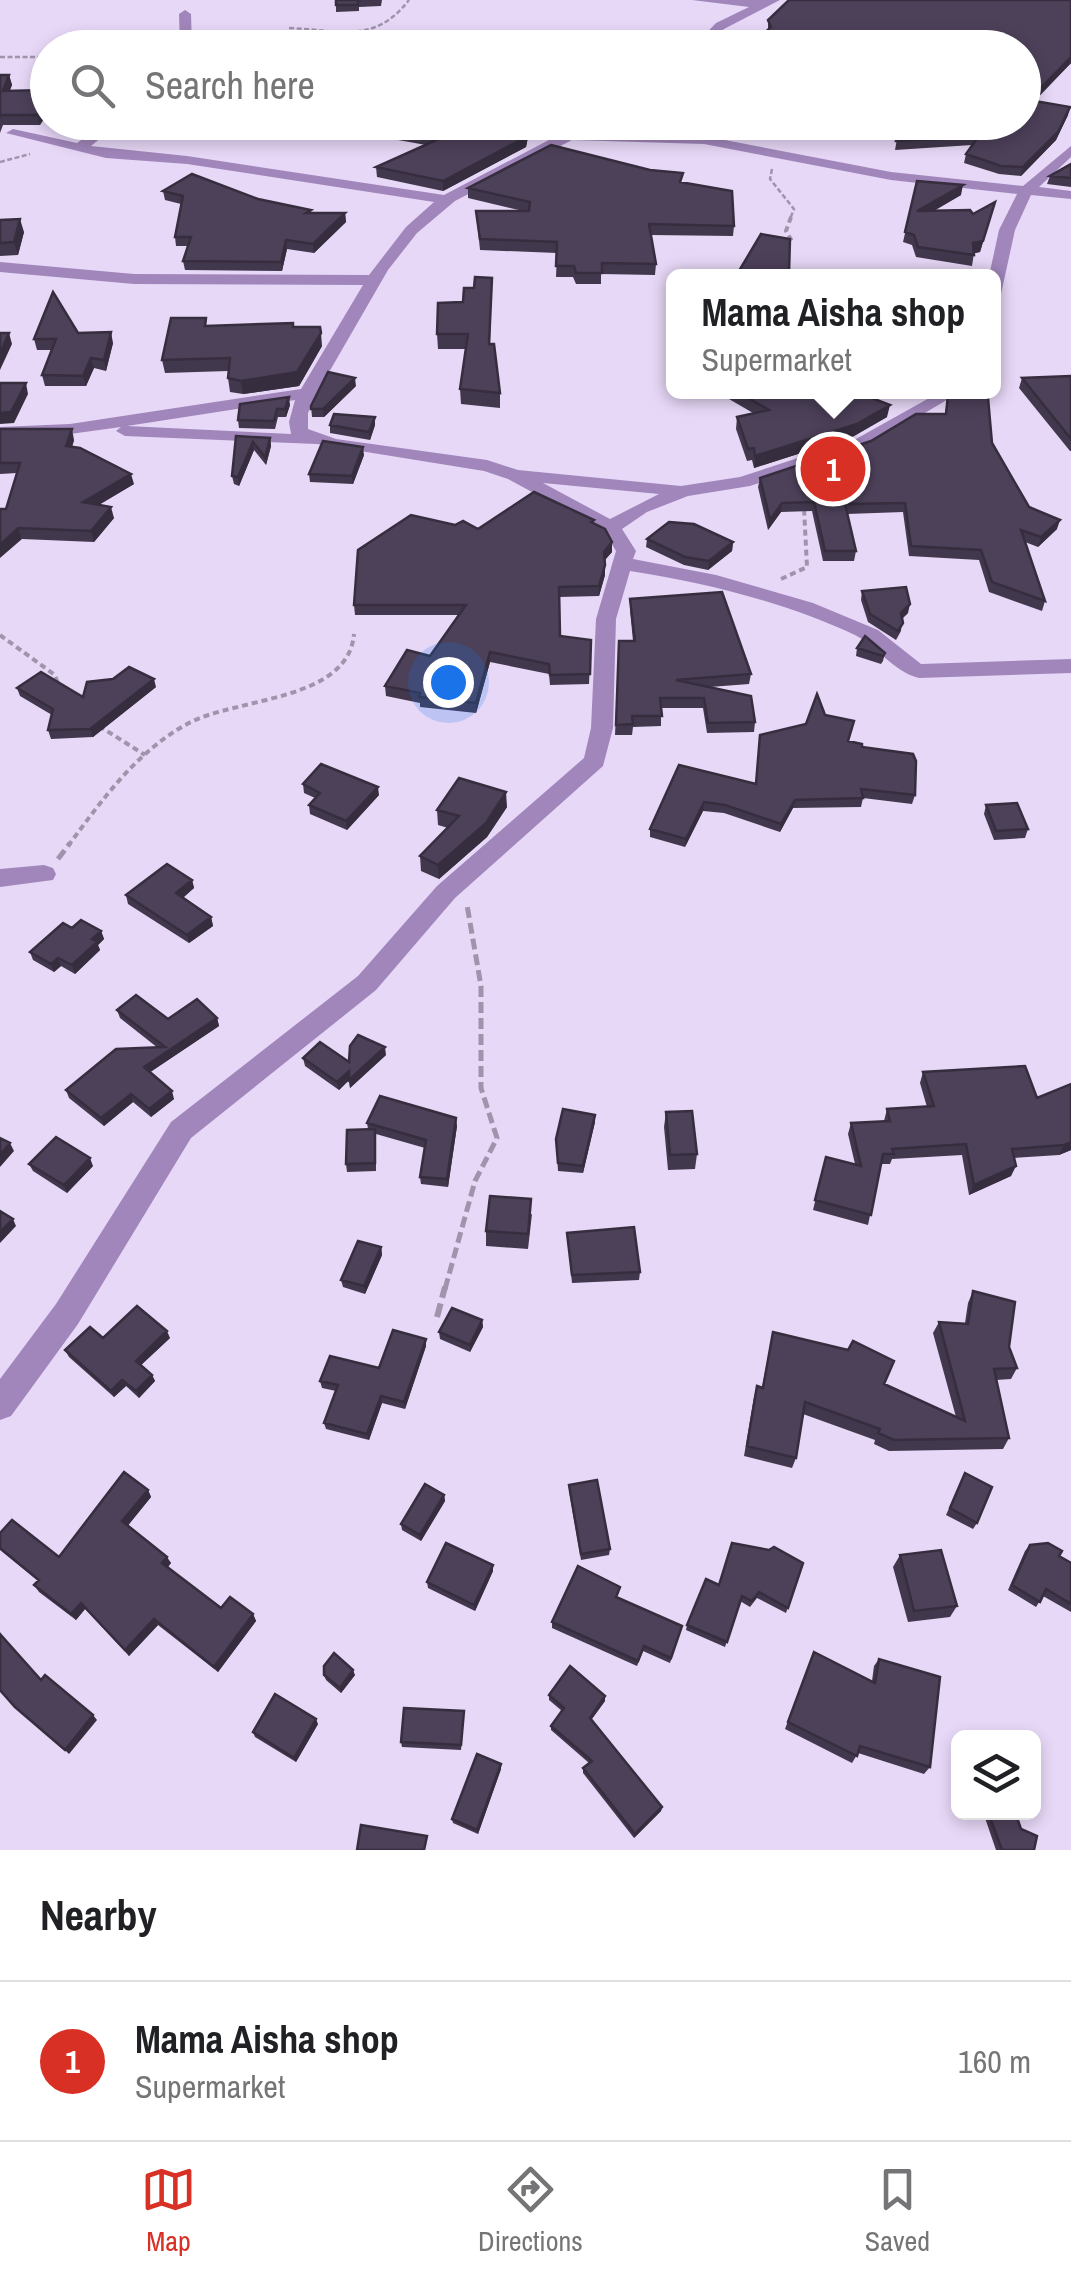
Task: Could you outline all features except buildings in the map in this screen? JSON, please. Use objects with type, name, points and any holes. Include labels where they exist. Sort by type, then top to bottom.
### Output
[{"type":"street","points":[[698,0],[771,3]]},
{"type":"street","points":[[716,30],[771,3]]},
{"type":"street","points":[[185,14],[185,30]]},
{"type":"street","points":[[13,133],[30,137]]},
{"type":"street","points":[[44,140],[446,200]]},
{"type":"street","points":[[80,148],[90,140]]},
{"type":"street","points":[[312,440],[298,432],[297,425],[308,393],[398,245],[446,200],[561,140]]},
{"type":"street","points":[[704,140],[891,176],[1071,195]]},
{"type":"street","points":[[998,269],[1007,230],[1026,192],[1071,150]]},
{"type":"street","points":[[0,267],[176,281],[374,280]]},
{"type":"street","points":[[70,429],[308,393]]},
{"type":"street","points":[[515,475],[684,490],[720,488],[862,443],[940,399]]},
{"type":"street","points":[[0,432],[70,429],[312,440],[486,466],[515,475],[611,527],[626,551],[606,619],[602,728],[596,761],[462,877],[366,983],[181,1130],[67,1314],[0,1405]]},
{"type":"street","points":[[611,527],[640,508],[684,490]]},
{"type":"street","points":[[624,564],[755,591],[866,632],[886,644],[900,661],[920,671],[988,672],[1071,666]]},
{"type":"street","points":[[0,878],[44,874]]},
{"type":"path","points":[[374,30],[392,22],[410,0]]},
{"type":"path","points":[[289,28],[344,30]]},
{"type":"path","points":[[0,57],[30,58]]},
{"type":"path","points":[[783,154],[770,179],[794,209],[786,231],[793,243]]},
{"type":"path","points":[[755,591],[808,567],[806,518],[786,470]]},
{"type":"path","points":[[44,874],[124,774],[146,755],[188,724],[328,678],[349,658],[354,634]]},
{"type":"path","points":[[0,635],[55,675],[62,696]]},
{"type":"path","points":[[86,717],[146,755]]},
{"type":"path","points":[[438,1318],[475,1180],[497,1138],[481,1088],[482,986],[462,877]]},
{"type":"place","name":"Mama Aisha shop","points":[[833,469]]}]
